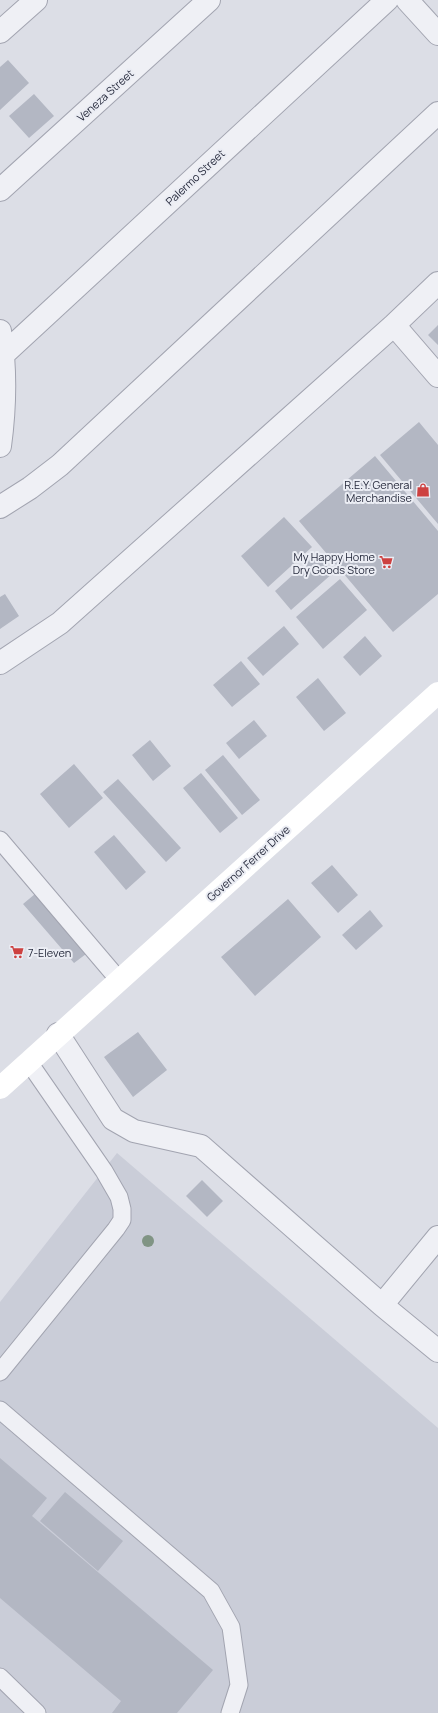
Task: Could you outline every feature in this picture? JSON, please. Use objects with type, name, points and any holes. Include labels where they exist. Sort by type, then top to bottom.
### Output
[{"type":"main road","name":"Governor Ferrer Drive","points":[[28,1061],[438,692]]},
{"type":"main road","points":[[0,1088],[28,1061]]},
{"type":"street","points":[[0,32],[36,0]]},
{"type":"street","name":"Veneza Street","points":[[0,190],[209,0]]},
{"type":"street","name":"Palermo Street","points":[[4,354],[387,0]]},
{"type":"street","points":[[407,0],[438,34]]},
{"type":"street","points":[[0,507],[30,488],[60,465],[438,113]]},
{"type":"street","points":[[0,663],[60,623],[394,325],[438,283]]},
{"type":"street","points":[[394,325],[438,376]]},
{"type":"street","points":[[0,331],[4,354],[0,446]]},
{"type":"street","points":[[58,1034],[113,1119],[134,1131],[201,1146],[382,1305],[438,1351]]},
{"type":"street","points":[[382,1305],[438,1237]]},
{"type":"lane","points":[[0,840],[119,980]]},
{"type":"lane","points":[[0,1372],[122,1220],[122,1208],[118,1197],[104,1171],[28,1061]]},
{"type":"lane","points":[[0,1410],[211,1591],[231,1627],[239,1685],[230,1713]]},
{"type":"lane","points":[[0,1677],[37,1713]]},
{"type":"shaded area","points":[[117,1153],[438,1428],[438,1713],[0,1713],[0,1302]]},
{"type":"building","points":[[8,60],[29,83],[0,110],[0,67]]},
{"type":"building","points":[[34,94],[54,116],[29,138],[9,116]]},
{"type":"building","points":[[438,325],[438,345],[428,335]]},
{"type":"building","name":"R.E.Y. General Merchandise","points":[[419,422],[438,445],[438,524],[380,455]]},
{"type":"building","name":"My Happy Home Dry Goods Store","points":[[375,456],[438,531],[438,594],[393,632],[299,521]]},
{"type":"building","points":[[284,517],[312,547],[268,587],[241,556]]},
{"type":"building","points":[[316,554],[333,573],[291,610],[275,591]]},
{"type":"building","points":[[340,579],[367,610],[323,649],[296,617]]},
{"type":"building","points":[[5,594],[19,616],[0,629],[0,597]]},
{"type":"building","points":[[284,626],[299,644],[263,676],[247,658]]},
{"type":"building","points":[[365,636],[382,656],[360,676],[343,657]]},
{"type":"building","points":[[241,661],[260,684],[232,707],[213,685]]},
{"type":"building","points":[[318,678],[346,713],[324,731],[296,697]]},
{"type":"building","points":[[254,720],[267,736],[239,759],[226,743]]},
{"type":"building","points":[[150,740],[171,766],[153,781],[132,755]]},
{"type":"building","points":[[223,755],[260,800],[242,815],[205,770]]},
{"type":"building","points":[[74,764],[103,798],[69,828],[40,794]]},
{"type":"building","points":[[201,773],[238,818],[220,833],[183,788]]},
{"type":"building","points":[[118,779],[181,848],[166,862],[103,792]]},
{"type":"building","points":[[114,835],[146,872],[126,890],[94,852]]},
{"type":"building","points":[[332,865],[358,895],[338,913],[311,883]]},
{"type":"building","points":[[35,894],[86,954],[74,963],[23,904]]},
{"type":"building","points":[[288,899],[321,937],[255,996],[221,957]]},
{"type":"building","points":[[370,910],[383,926],[356,950],[342,935]]},
{"type":"building","points":[[138,1032],[167,1070],[133,1097],[104,1057]]},
{"type":"building","points":[[202,1180],[223,1201],[207,1217],[186,1196]]},
{"type":"building","points":[[0,1458],[47,1498],[32,1516],[213,1670],[177,1713],[112,1713],[121,1701],[0,1598]]},
{"type":"building","points":[[65,1492],[123,1541],[98,1571],[40,1521]]},
{"type":"place","name":"R.E.Y. General Merchandise","points":[[423,490]]},
{"type":"place","name":"My Happy Home Dry Goods Store","points":[[386,562]]},
{"type":"place","name":"7-Eleven","points":[[17,952]]}]
